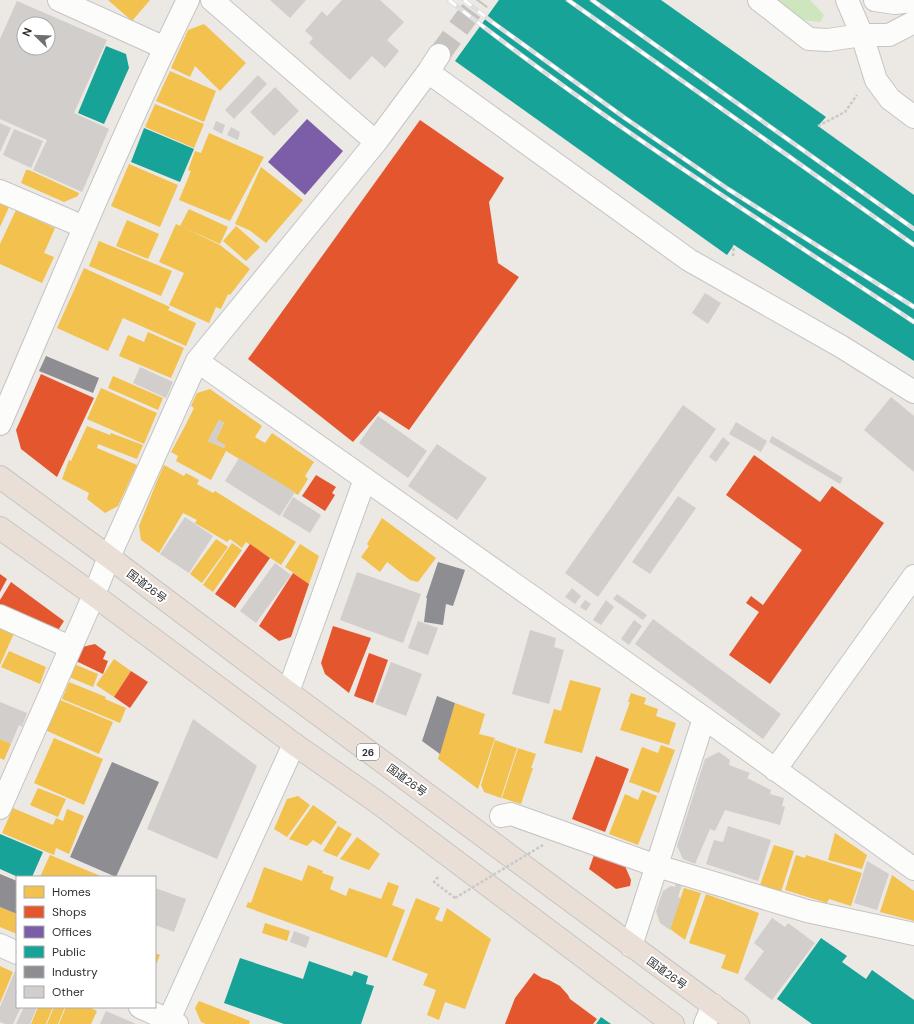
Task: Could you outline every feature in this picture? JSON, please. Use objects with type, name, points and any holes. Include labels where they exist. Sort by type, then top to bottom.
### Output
[{"type":"highway","name":"国道26号","points":[[0,477],[631,946],[709,1015],[738,1024]]},
{"type":"highway","points":[[0,528],[94,595],[294,744],[384,807],[673,1024]]},
{"type":"street","points":[[58,0],[165,48]]},
{"type":"street","points":[[0,424],[84,227],[188,0]]},
{"type":"street","points":[[212,0],[376,142]]},
{"type":"street","points":[[759,0],[809,39],[828,40],[862,35],[889,35],[914,22]]},
{"type":"street","points":[[847,0],[862,35],[876,80],[890,100],[914,117]]},
{"type":"street","points":[[875,0],[895,3],[914,1]]},
{"type":"street","points":[[0,808],[6,777],[94,595],[109,557],[197,361],[376,142],[434,63],[689,260],[842,347],[914,392]]},
{"type":"street","points":[[0,191],[84,227]]},
{"type":"street","points":[[197,361],[704,718],[914,869]]},
{"type":"street","points":[[288,692],[365,479]]},
{"type":"street","points":[[775,770],[914,576]]},
{"type":"street","points":[[0,616],[70,647]]},
{"type":"street","points":[[631,946],[704,718]]},
{"type":"street","points":[[142,1008],[171,1023],[294,744]]},
{"type":"street","points":[[501,816],[511,814],[657,866],[807,911],[914,934]]},
{"type":"street","points":[[0,945],[16,953]]},
{"type":"path","points":[[818,126],[845,112],[860,91]]},
{"type":"path","points":[[455,898],[543,845]]},
{"type":"green space","points":[[777,0],[810,0],[824,15],[820,22],[802,20]]},
{"type":"building: Homes","points":[[108,0],[150,0],[132,21]]},
{"type":"building: Homes","points":[[204,24],[246,63],[220,91],[195,66],[190,77],[171,68],[188,30]]},
{"type":"building: Homes","points":[[170,71],[216,91],[204,122],[156,101]]},
{"type":"building: Homes","points":[[155,104],[204,124],[194,148],[145,127]]},
{"type":"building: Homes","points":[[209,133],[264,157],[230,221],[179,200],[191,171],[188,170],[195,151],[201,153]]},
{"type":"building: Homes","points":[[129,164],[178,185],[160,227],[111,206]]},
{"type":"building: Homes","points":[[261,167],[303,200],[266,243],[249,230],[235,224]]},
{"type":"building: Homes","points":[[26,170],[79,193],[78,196],[64,202],[21,183]]},
{"type":"building: Homes","points":[[0,203],[9,207],[0,227]]},
{"type":"building: Homes","points":[[189,209],[228,227],[220,244],[180,226]]},
{"type":"building: Homes","points":[[16,210],[55,228],[44,253],[54,257],[42,283],[0,264],[0,244]]},
{"type":"building: Homes","points":[[127,220],[159,234],[148,259],[116,246]]},
{"type":"building: Homes","points":[[176,224],[220,245],[250,269],[230,295],[228,294],[221,309],[216,307],[209,323],[169,305],[184,273],[159,262]]},
{"type":"building: Homes","points":[[236,226],[260,247],[246,261],[223,241]]},
{"type":"building: Homes","points":[[99,241],[172,271],[161,296],[89,266]]},
{"type":"building: Homes","points":[[84,268],[170,307],[168,310],[196,323],[186,346],[123,318],[108,351],[57,328]]},
{"type":"building: Homes","points":[[148,332],[184,348],[171,378],[119,356],[128,335],[144,342]]},
{"type":"building: Homes","points":[[113,376],[163,398],[158,410],[108,388]]},
{"type":"building: Homes","points":[[101,388],[157,413],[144,444],[87,419]]},
{"type":"building: Homes","points":[[210,389],[262,426],[255,437],[265,443],[272,433],[314,462],[305,476],[308,479],[298,495],[226,451],[211,480],[176,461],[178,456],[171,452],[194,408],[191,406],[197,393]],"holes":[[[219,420],[224,423],[216,440],[225,445],[224,448],[208,441]]]},
{"type":"building: Homes","points":[[87,426],[143,445],[137,459],[98,444],[97,448],[137,465],[118,506],[105,513],[87,499],[89,493],[62,479],[69,460],[71,461]]},
{"type":"building: Homes","points":[[164,465],[184,476],[186,473],[199,480],[197,484],[213,493],[215,491],[296,542],[281,565],[246,542],[242,548],[230,539],[227,542],[195,523],[197,520],[183,513],[159,553],[141,540],[139,526]]},
{"type":"building: Homes","points":[[382,518],[436,558],[418,582],[410,580],[387,562],[380,572],[361,557],[369,546],[367,544]]},
{"type":"building: Homes","points":[[216,539],[228,547],[202,583],[190,574]]},
{"type":"building: Homes","points":[[232,543],[242,550],[213,592],[203,585]]},
{"type":"building: Homes","points":[[300,544],[319,556],[309,584],[285,567]]},
{"type":"building: Homes","points":[[0,625],[15,631],[0,665]]},
{"type":"building: Homes","points":[[9,651],[46,667],[40,684],[1,667]]},
{"type":"building: Homes","points":[[114,659],[131,671],[114,697],[96,685]]},
{"type":"building: Homes","points":[[74,664],[98,674],[93,687],[69,677]]},
{"type":"building: Homes","points":[[570,680],[601,688],[582,753],[544,743],[554,709],[561,711]]},
{"type":"building: Homes","points":[[69,682],[106,697],[105,699],[126,708],[120,723],[62,699]]},
{"type":"building: Homes","points":[[631,693],[646,698],[644,704],[658,709],[656,716],[676,723],[669,745],[620,730],[630,702],[628,702]]},
{"type":"building: Homes","points":[[58,699],[113,722],[99,754],[45,730]]},
{"type":"building: Homes","points":[[455,703],[485,714],[479,734],[495,738],[478,789],[438,759]]},
{"type":"building: Homes","points":[[54,738],[103,759],[84,805],[34,783]]},
{"type":"building: Homes","points":[[0,739],[11,744],[4,760],[0,758]]},
{"type":"building: Homes","points":[[495,740],[517,748],[501,798],[484,792],[481,785]]},
{"type":"building: Homes","points":[[661,745],[675,750],[659,793],[629,782],[642,747],[658,753]]},
{"type":"building: Homes","points":[[518,748],[536,754],[521,804],[502,798]]},
{"type":"building: Homes","points":[[38,788],[66,799],[58,817],[30,805]]},
{"type":"building: Homes","points":[[642,790],[657,796],[638,845],[609,834],[625,794],[638,800]]},
{"type":"building: Homes","points":[[298,796],[310,805],[287,837],[274,829],[287,799]]},
{"type":"building: Homes","points":[[313,805],[337,822],[321,845],[313,840],[307,846],[289,839]]},
{"type":"building: Homes","points":[[13,808],[53,825],[56,818],[63,821],[67,809],[84,816],[69,854],[56,848],[54,855],[2,833]]},
{"type":"building: Homes","points":[[338,826],[352,834],[337,857],[323,851]]},
{"type":"building: Homes","points":[[835,833],[867,855],[862,869],[828,860]]},
{"type":"building: Homes","points":[[357,837],[380,854],[369,870],[340,859]]},
{"type":"building: Homes","points":[[774,845],[794,851],[781,892],[760,885]]},
{"type":"building: Homes","points":[[50,855],[101,876],[40,876]]},
{"type":"building: Homes","points":[[796,855],[805,858],[806,855],[862,873],[851,906],[829,899],[827,903],[785,890]]},
{"type":"building: Homes","points":[[308,865],[323,871],[322,873],[334,877],[330,889],[346,896],[349,888],[381,899],[388,882],[399,886],[392,905],[405,910],[387,958],[246,907],[248,902],[251,903],[264,867],[302,881]]},
{"type":"building: Homes","points":[[892,875],[914,891],[914,921],[880,912]]},
{"type":"building: Homes","points":[[684,888],[701,893],[685,940],[670,929]]},
{"type":"building: Homes","points":[[706,894],[759,913],[738,974],[721,968],[726,955],[689,943]]},
{"type":"building: Homes","points":[[416,898],[440,908],[435,919],[442,922],[447,908],[491,939],[465,1009],[445,1002],[439,1020],[427,1015],[436,990],[423,985],[428,974],[392,960]]},
{"type":"building: Homes","points":[[0,907],[16,914],[16,934],[0,927]]},
{"type":"building: Homes","points":[[265,923],[290,931],[287,941],[262,933]]},
{"type":"building: Homes","points":[[156,953],[160,955],[156,965]]},
{"type":"building: Homes","points":[[0,966],[13,972],[0,1003]]},
{"type":"building: Homes","points":[[199,1001],[250,1021],[249,1024],[206,1024],[201,1022],[195,1008]]},
{"type":"building: Homes","points":[[38,1008],[53,1008],[46,1024],[31,1024]]},
{"type":"building: Homes","points":[[54,1008],[65,1008],[58,1024],[47,1024]]},
{"type":"building: Homes","points":[[66,1008],[91,1008],[97,1011],[91,1024],[59,1024]]},
{"type":"building: Shops","points":[[420,120],[504,178],[489,202],[498,263],[519,277],[409,430],[380,411],[353,442],[248,359]]},
{"type":"building: Shops","points":[[41,374],[94,398],[57,477],[21,449],[16,430]]},
{"type":"building: Shops","points":[[754,455],[820,502],[832,486],[884,523],[770,684],[729,655],[759,612],[746,603],[751,596],[763,605],[802,550],[726,495]]},
{"type":"building: Shops","points":[[316,475],[336,487],[332,493],[335,495],[325,511],[302,496]]},
{"type":"building: Shops","points":[[250,544],[270,558],[235,608],[215,594]]},
{"type":"building: Shops","points":[[293,573],[309,584],[291,637],[279,641],[259,626]]},
{"type":"building: Shops","points":[[0,574],[7,579],[0,592]]},
{"type":"building: Shops","points":[[11,582],[64,621],[57,632],[0,606],[0,600]]},
{"type":"building: Shops","points":[[333,626],[371,638],[349,693],[325,674],[321,663]]},
{"type":"building: Shops","points":[[95,644],[106,652],[103,659],[108,661],[103,674],[76,661],[82,647]]},
{"type":"building: Shops","points":[[369,653],[388,660],[373,703],[354,696]]},
{"type":"building: Shops","points":[[131,671],[148,682],[130,708],[114,697]]},
{"type":"building: Shops","points":[[596,756],[629,769],[605,832],[572,819]]},
{"type":"building: Shops","points":[[594,855],[625,866],[631,880],[630,886],[616,889],[589,869]]},
{"type":"building: Shops","points":[[534,973],[560,986],[570,999],[597,1019],[593,1024],[505,1024],[515,998]]},
{"type":"building: Offices","points":[[307,119],[343,151],[305,195],[268,162]]},
{"type":"building: Public","points":[[499,0],[661,0],[826,117],[818,126],[914,195],[914,361],[734,245],[727,255],[455,61]]},
{"type":"building: Public","points":[[106,46],[126,54],[129,68],[104,124],[78,113]]},
{"type":"building: Public","points":[[144,128],[194,149],[180,182],[131,162]]},
{"type":"building: Public","points":[[0,834],[43,852],[32,876],[16,876],[0,869]]},
{"type":"building: Public","points":[[821,938],[847,956],[842,962],[866,979],[872,970],[914,1000],[914,1024],[812,1024],[777,999]]},
{"type":"building: Public","points":[[240,958],[303,979],[309,961],[352,976],[354,971],[368,976],[366,984],[374,986],[361,1024],[284,1024],[224,1003]]},
{"type":"building: Public","points":[[601,1017],[611,1024],[596,1024]]},
{"type":"building: Industry","points":[[46,356],[99,378],[93,393],[39,371]]},
{"type":"building: Industry","points":[[438,562],[465,570],[453,606],[446,604],[443,625],[424,622],[426,598]]},
{"type":"building: Industry","points":[[437,696],[455,703],[440,754],[422,741]]},
{"type":"building: Industry","points":[[112,762],[159,782],[116,876],[70,857]]},
{"type":"building: Industry","points":[[0,874],[16,881],[16,914],[0,907]]},
{"type":"building: Other","points":[[270,0],[306,0],[290,18]]},
{"type":"building: Other","points":[[342,0],[380,0],[404,22],[387,40],[399,51],[385,68],[372,56],[350,80],[309,43],[313,38],[305,31],[322,11],[327,16]]},
{"type":"building: Other","points":[[17,1],[52,16],[16,16],[16,56],[56,56],[56,18],[107,40],[74,113],[109,129],[82,192],[33,170],[47,140],[0,119],[0,39]]},
{"type":"building: Other","points":[[258,75],[267,84],[234,119],[225,110]]},
{"type":"building: Other","points":[[275,87],[299,111],[274,136],[250,112]]},
{"type":"building: Other","points":[[216,121],[225,125],[222,134],[213,129]]},
{"type":"building: Other","points":[[0,123],[11,128],[0,152]]},
{"type":"building: Other","points":[[231,127],[240,132],[238,140],[227,135]]},
{"type":"building: Other","points":[[14,129],[43,141],[31,168],[3,155]]},
{"type":"building: Other","points":[[705,293],[721,303],[708,324],[692,313]]},
{"type":"building: Other","points":[[140,367],[173,382],[166,398],[133,383]]},
{"type":"building: Other","points":[[891,397],[914,416],[914,472],[864,430]]},
{"type":"building: Other","points":[[683,405],[716,429],[598,597],[565,573]]},
{"type":"building: Other","points":[[378,416],[427,451],[408,478],[359,443]]},
{"type":"building: Other","points":[[219,420],[224,423],[216,440],[225,445],[224,448],[208,441]]},
{"type":"building: Other","points":[[736,422],[767,441],[761,452],[729,434]]},
{"type":"building: Other","points":[[772,436],[843,478],[840,484],[769,442]]},
{"type":"building: Other","points":[[723,437],[730,443],[716,462],[709,457]]},
{"type":"building: Other","points":[[437,444],[487,478],[457,520],[408,486]]},
{"type":"building: Other","points":[[239,458],[295,492],[280,516],[225,481]]},
{"type":"building: Other","points":[[678,496],[696,508],[650,574],[632,562]]},
{"type":"building: Other","points":[[293,497],[321,515],[310,533],[282,516]]},
{"type":"building: Other","points":[[185,517],[213,536],[189,573],[160,554]]},
{"type":"building: Other","points":[[275,563],[291,575],[256,623],[240,611]]},
{"type":"building: Other","points":[[357,572],[421,594],[403,643],[340,620]]},
{"type":"building: Other","points":[[572,588],[581,596],[575,604],[565,597]]},
{"type":"building: Other","points":[[617,594],[647,615],[643,620],[613,599]]},
{"type":"building: Other","points":[[585,600],[591,604],[586,611],[580,607]]},
{"type":"building: Other","points":[[606,600],[614,607],[601,625],[593,620]]},
{"type":"building: Other","points":[[653,619],[781,714],[763,739],[635,644]]},
{"type":"building: Other","points":[[634,620],[642,626],[629,645],[621,639]]},
{"type":"building: Other","points":[[418,621],[438,628],[428,655],[408,648]]},
{"type":"building: Other","points":[[530,630],[556,638],[554,647],[564,650],[549,704],[512,694]]},
{"type":"building: Other","points":[[391,662],[422,674],[406,716],[375,704]]},
{"type":"building: Other","points":[[0,702],[27,713],[22,727],[19,725],[11,744],[0,739]]},
{"type":"building: Other","points":[[193,719],[257,766],[217,859],[147,829]]},
{"type":"building: Other","points":[[719,752],[730,760],[729,765],[750,773],[747,778],[771,790],[770,794],[784,798],[782,806],[785,807],[780,825],[725,810],[715,831],[710,829],[695,864],[683,859],[677,846],[705,759]]},
{"type":"building: Other","points":[[728,826],[771,840],[758,881],[706,864],[714,840],[723,842]]},
{"type":"building: Other","points":[[867,861],[889,874],[877,910],[854,903]]},
{"type":"building: Other","points":[[676,883],[682,885],[678,897],[681,898],[670,930],[660,923],[656,911],[663,891],[671,886],[675,887]]},
{"type":"building: Other","points":[[156,888],[186,899],[174,932],[156,925]]},
{"type":"building: Other","points":[[772,918],[785,927],[788,923],[815,943],[772,1000],[744,979],[764,951],[754,943]]},
{"type":"building: Other","points":[[294,931],[310,937],[306,948],[290,942]]},
{"type":"building: Other","points":[[15,971],[16,1008],[21,1008],[13,1024],[5,1024],[0,1022],[0,1007]]},
{"type":"building: Other","points":[[24,1008],[37,1008],[30,1024],[16,1024]]},
{"type":"building: Other","points":[[106,1011],[136,1024],[100,1024]]},
{"type":"tunnel","points":[[439,55],[479,0]]},
{"type":"railway","points":[[449,0],[505,43],[620,126],[914,322]]},
{"type":"railway","points":[[464,0],[625,118],[728,189],[914,307]]},
{"type":"railway","points":[[568,0],[914,245]]},
{"type":"railway","points":[[592,0],[914,229]]}]
